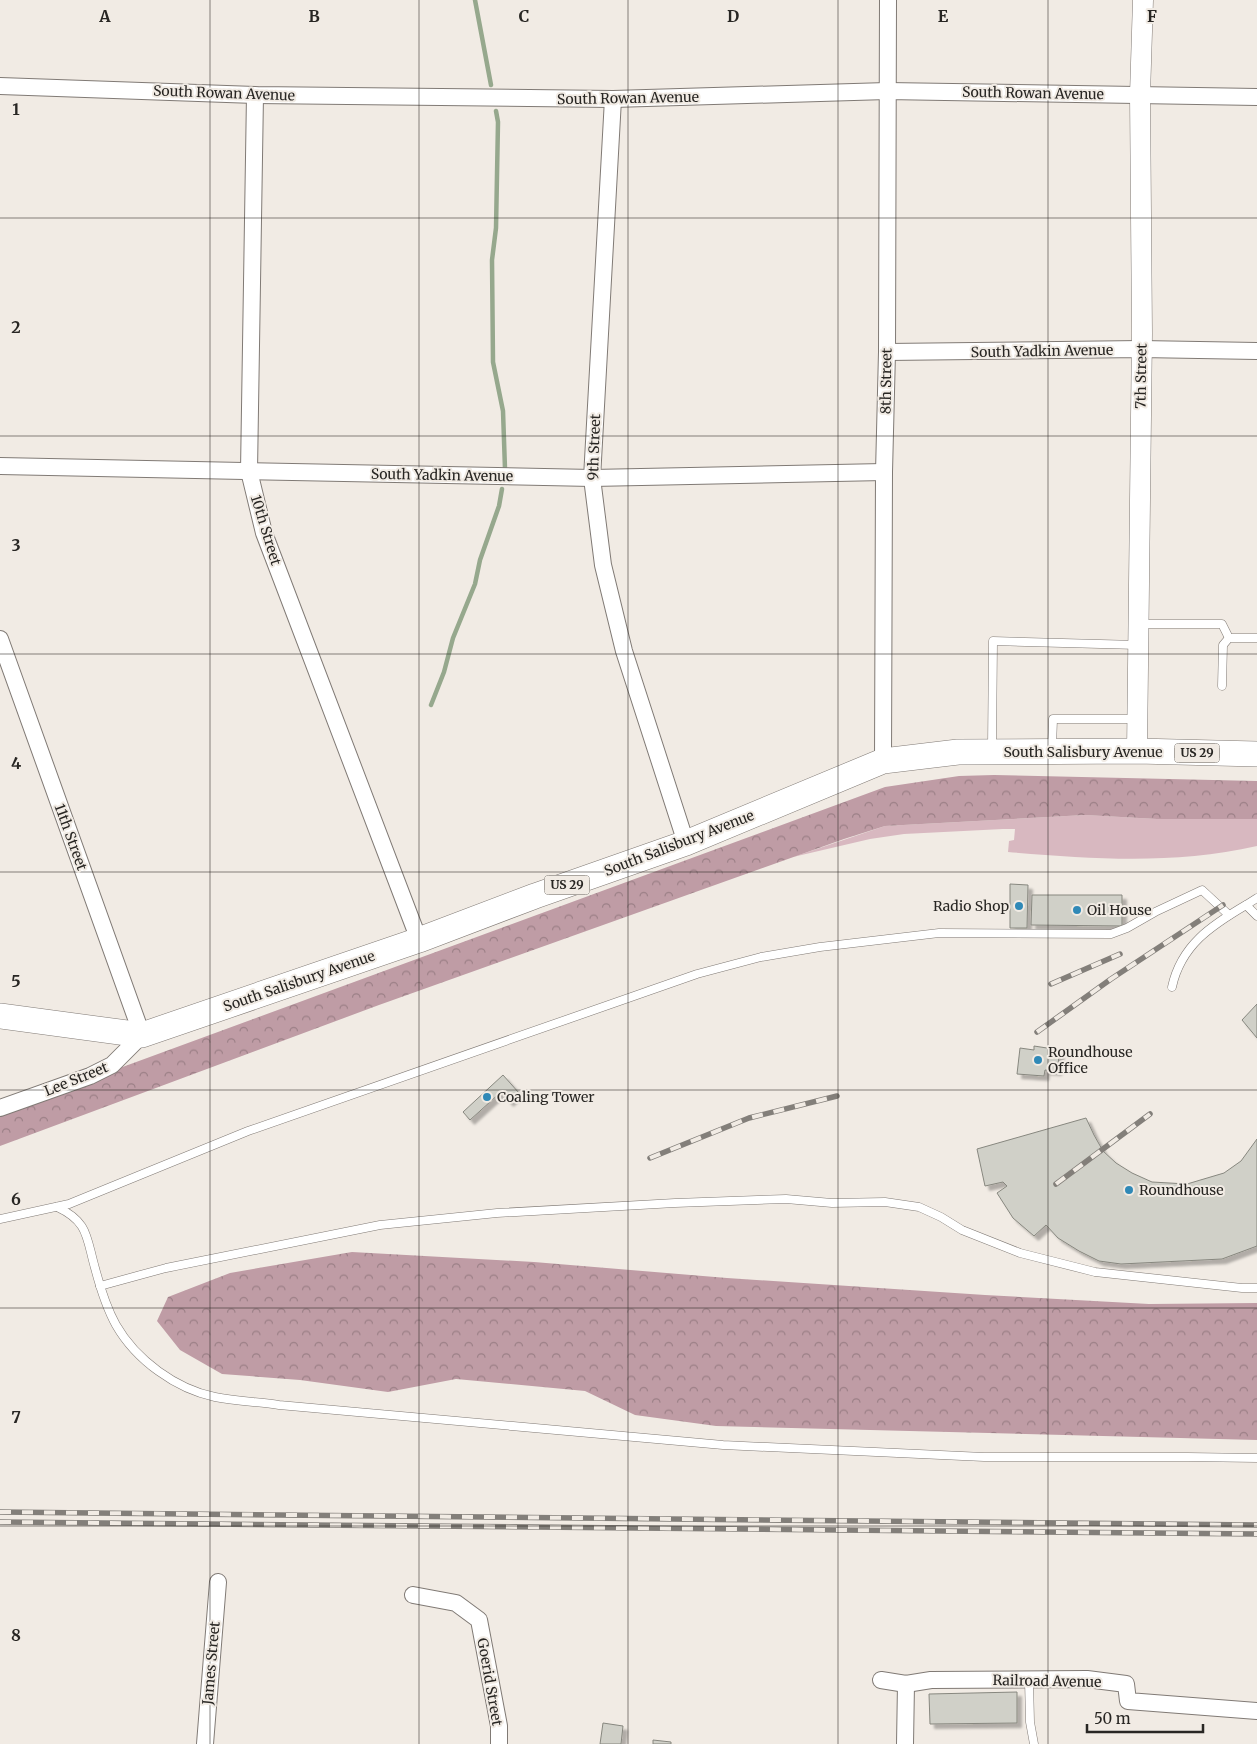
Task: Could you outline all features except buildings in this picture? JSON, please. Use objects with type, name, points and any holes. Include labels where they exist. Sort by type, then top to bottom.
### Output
[{"type":"main road","name":"South Salisbury Avenue","points":[[0,1016],[142,1035],[419,940],[535,896],[686,843],[882,761],[958,752],[1137,751],[1257,754]]},
{"type":"street","name":"8th Street","points":[[882,761],[884,472],[887,352],[888,0]]},
{"type":"street","name":"7th Street","points":[[1137,751],[1142,323],[1140,95],[1143,0]]},
{"type":"street","name":"South Rowan Avenue","points":[[0,86],[255,94],[613,100],[887,91],[1257,97]]},
{"type":"street","name":"10th Street","points":[[255,94],[249,471],[264,533],[419,940]]},
{"type":"street","name":"9th Street","points":[[613,100],[592,478],[603,565],[624,651],[686,843]]},
{"type":"street","name":"South Yadkin Avenue","points":[[887,352],[1141,349],[1257,351]]},
{"type":"street","name":"South Yadkin Avenue","points":[[0,466],[592,478],[884,472]]},
{"type":"street","name":"11th Street","points":[[0,639],[142,1035]]},
{"type":"street","name":"Lee Street","points":[[0,1108],[90,1076],[112,1065],[142,1035]]},
{"type":"street","name":"James Street","points":[[205,1744],[218,1582]]},
{"type":"street","name":"Goerid Street","points":[[413,1595],[456,1603],[479,1620],[499,1726],[499,1744]]},
{"type":"street","name":"Railroad Avenue","points":[[881,1680],[906,1684],[931,1680],[1087,1680],[1126,1684],[1128,1701],[1257,1710]]},
{"type":"street","points":[[905,1744],[906,1684]]},
{"type":"lane","points":[[1138,624],[1222,624],[1229,638]]},
{"type":"lane","points":[[1222,686],[1223,645],[1229,638],[1257,638]]},
{"type":"lane","points":[[992,752],[993,641],[1138,645]]},
{"type":"lane","points":[[1052,752],[1052,719],[1137,719]]},
{"type":"lane","points":[[0,1219],[69,1204],[267,1124],[697,974],[761,956],[820,946],[939,933],[1111,934],[1127,928],[1155,912],[1202,890],[1228,915]]},
{"type":"lane","points":[[1172,987],[1175,972],[1182,957],[1198,939],[1228,915],[1257,898]]},
{"type":"lane","points":[[1246,905],[1257,916]]},
{"type":"lane","points":[[100,1286],[166,1268],[380,1225],[497,1213],[786,1199],[832,1203],[885,1202],[919,1207],[962,1230],[1020,1253],[1095,1272],[1257,1288]]},
{"type":"lane","points":[[57,1207],[71,1213],[80,1222],[86,1235],[107,1306],[117,1326],[137,1352],[156,1369],[184,1387],[214,1397],[279,1405],[724,1445],[984,1458],[1257,1458]]},
{"type":"lane","points":[[1029,1680],[1030,1722],[1034,1744]]},
{"type":"shaded area","points":[[1085,815],[1157,819],[1257,819],[1257,846],[1195,856],[1164,858],[1071,857],[1008,852],[1009,841],[1014,840],[1015,829],[1003,829],[904,834],[870,839],[793,857],[885,826]]},
{"type":"green space","points":[[994,775],[1257,781],[1257,819],[1157,819],[1085,815],[885,826],[379,1005],[0,1146],[0,1112],[885,787],[959,776]]},
{"type":"green space","points":[[352,1252],[534,1262],[727,1278],[985,1295],[1149,1304],[1257,1303],[1257,1440],[716,1426],[635,1415],[585,1391],[456,1379],[388,1392],[300,1380],[222,1374],[180,1350],[157,1321],[168,1297],[230,1273]]},
{"type":"waterway","points":[[475,0],[491,85]]},
{"type":"waterway","points":[[496,111],[498,122],[496,228],[492,260],[493,362],[503,411],[505,469]]},
{"type":"waterway","points":[[431,705],[444,672],[453,638],[475,584],[480,560],[499,506],[502,489]]},
{"type":"railway","points":[[1037,1032],[1111,979],[1223,905]]},
{"type":"railway","points":[[1051,984],[1120,954]]},
{"type":"railway","points":[[650,1158],[749,1118],[837,1096]]},
{"type":"railway","points":[[1056,1184],[1150,1114]]},
{"type":"railway","points":[[0,1512],[1257,1525]]},
{"type":"railway","points":[[0,1522],[1257,1534]]},
{"type":"place","name":"Radio Shop","points":[[1019,906]]},
{"type":"place","name":"Oil House","points":[[1077,910]]},
{"type":"place","name":"Roundhouse Office","points":[[1038,1060]]},
{"type":"place","name":"Coaling Tower","points":[[487,1097]]},
{"type":"place","name":"Roundhouse","points":[[1129,1190]]}]
